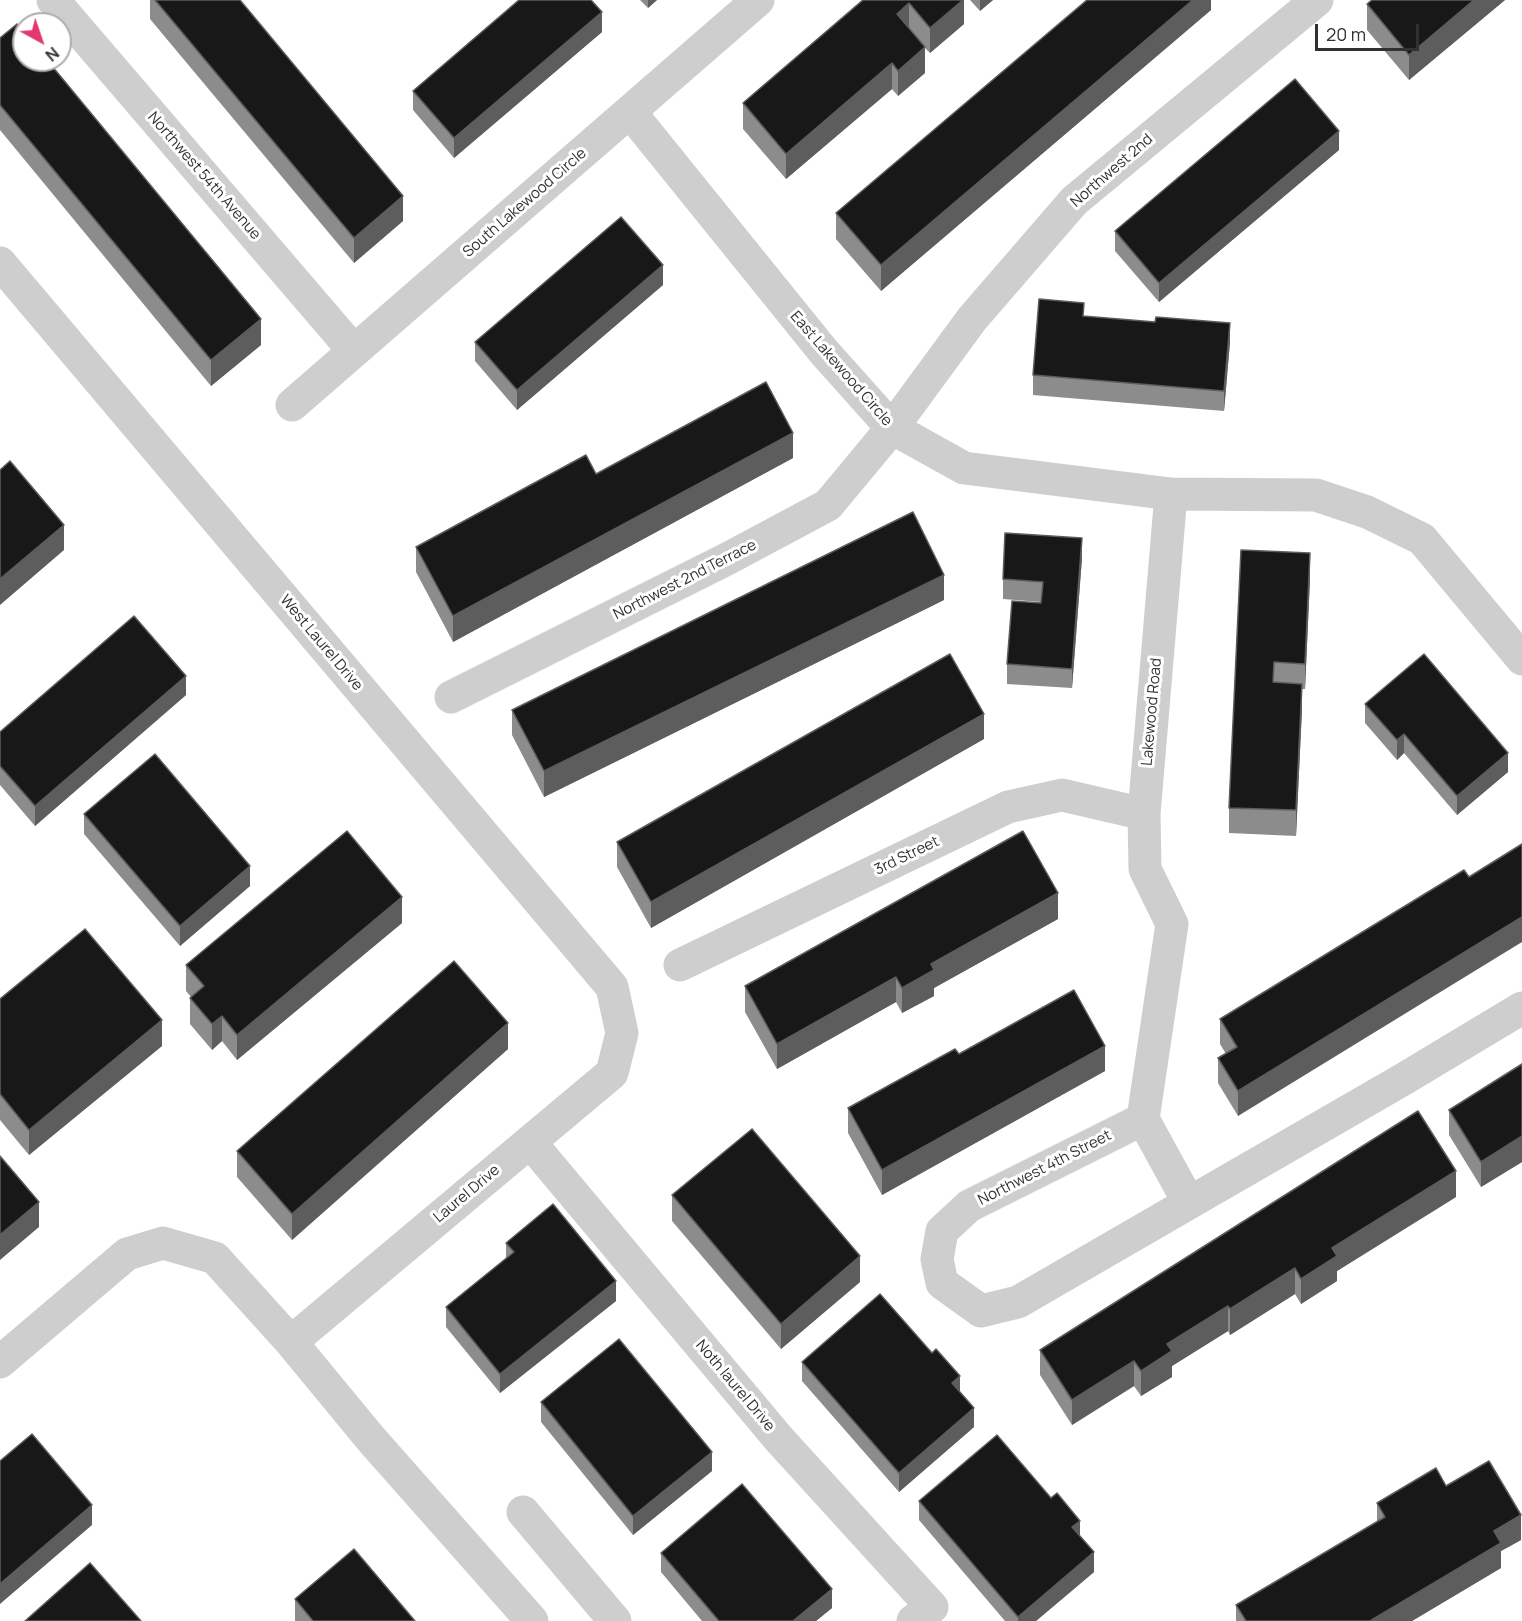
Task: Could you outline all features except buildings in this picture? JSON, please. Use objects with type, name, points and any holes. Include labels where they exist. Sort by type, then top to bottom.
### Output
[{"type":"street","name":"Northwest 54th Avenue","points":[[53,0],[354,351]]},
{"type":"street","name":"South Lakewood Circle","points":[[292,405],[758,0]]},
{"type":"street","name":"Northwest 2nd","points":[[892,428],[972,319],[1074,201],[1317,0]]},
{"type":"street","name":"East Lakewood Circle","points":[[630,112],[824,352],[892,428],[964,468],[1171,494],[1316,495],[1366,512],[1422,539],[1522,659]]},
{"type":"street","name":"West Laurel Drive","points":[[0,263],[612,987],[622,1033]]},
{"type":"street","name":"Northwest 2nd Terrace","points":[[451,697],[828,506],[892,428]]},
{"type":"street","name":"Lakewood Road","points":[[1143,1119],[1172,924],[1145,868],[1144,814],[1171,494]]},
{"type":"street","name":"3rd Street","points":[[680,964],[1008,807],[1062,795],[1144,814]]},
{"type":"street","name":"Northwest 4th Street","points":[[1143,1119],[969,1206],[942,1231],[936,1259],[942,1283],[981,1311],[1018,1302],[1522,1008]]},
{"type":"street","name":"Laurel Drive","points":[[291,1342],[612,1073],[622,1033]]},
{"type":"street","points":[[1143,1119],[1189,1203]]},
{"type":"street","name":"Noth laurel Drive","points":[[530,1142],[779,1439],[932,1607],[913,1621]]},
{"type":"street","points":[[0,1362],[127,1254],[163,1243],[215,1258],[291,1342],[371,1439],[532,1621]]},
{"type":"street","points":[[523,1512],[615,1621]]}]
